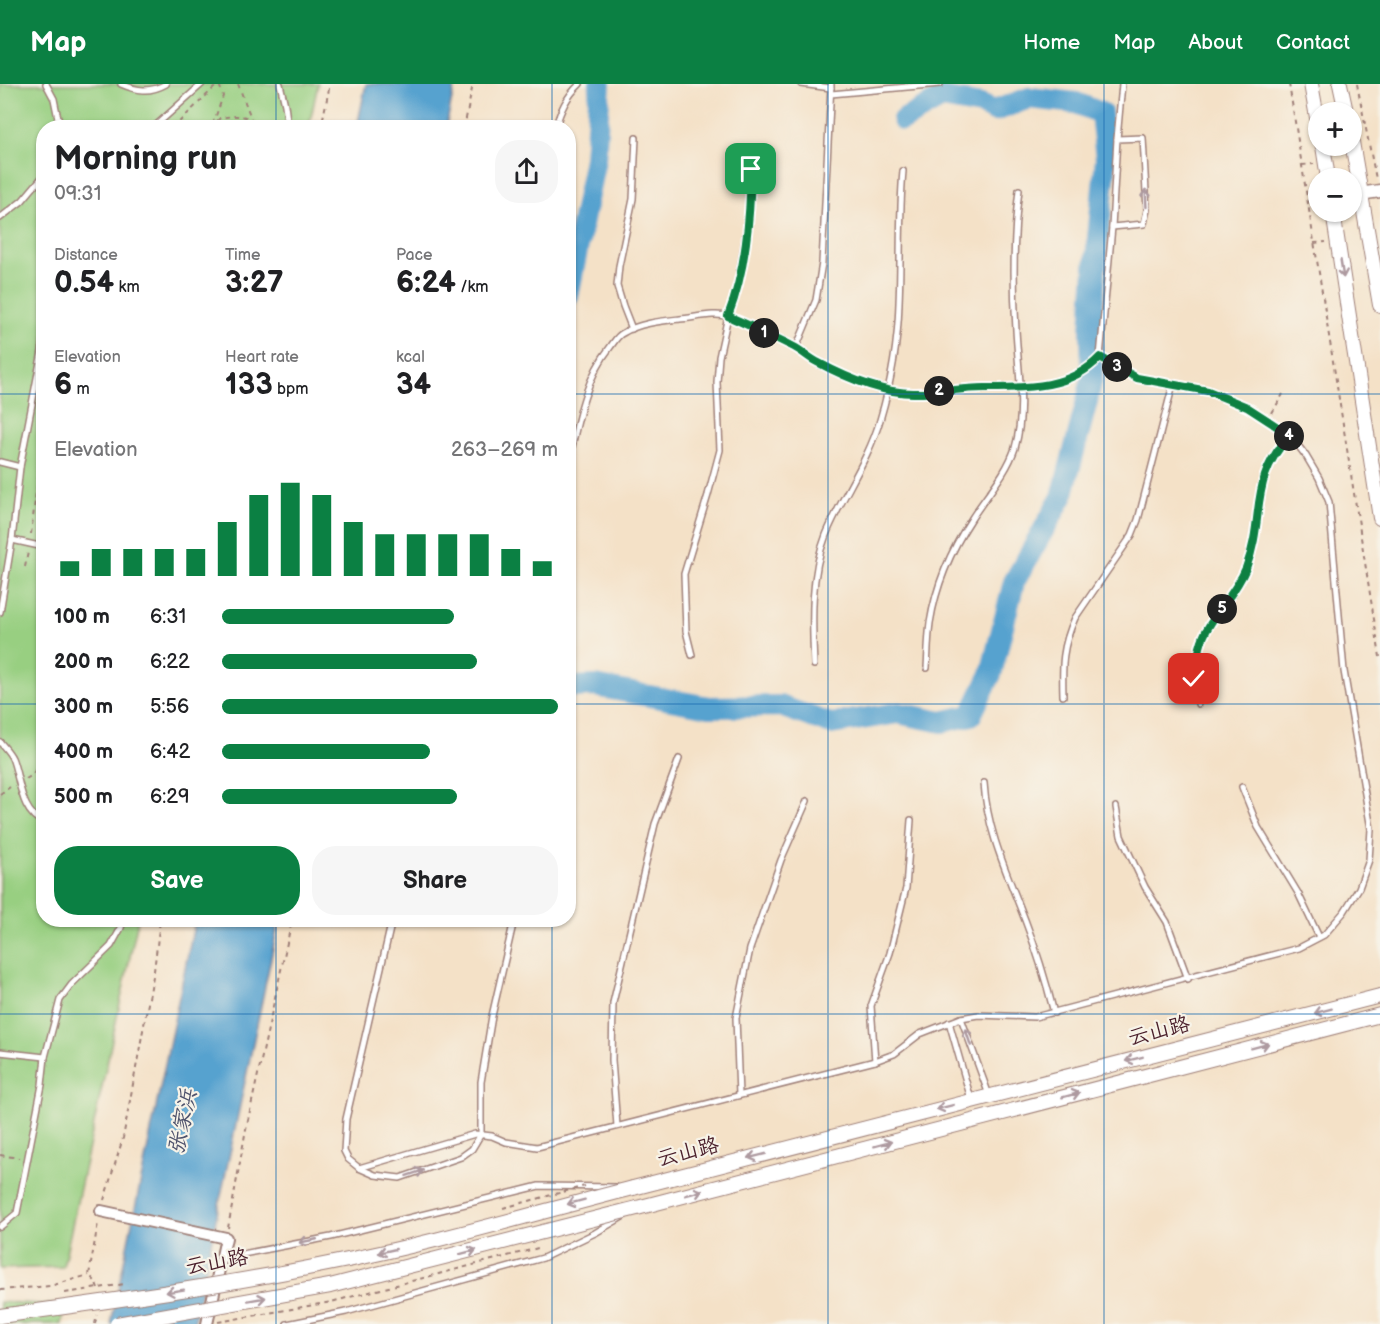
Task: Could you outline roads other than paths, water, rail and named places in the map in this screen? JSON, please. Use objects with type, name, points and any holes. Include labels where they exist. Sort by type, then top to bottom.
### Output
[{"type":"main road","points":[[1311,84],[1314,102]]},
{"type":"main road","points":[[1340,84],[1344,102]]},
{"type":"main road","points":[[1362,218],[1380,305]]},
{"type":"main road","points":[[1335,222],[1380,518]]},
{"type":"main road","name":"云山路","points":[[0,1316],[116,1300],[329,1264],[426,1242],[1380,996]]},
{"type":"main road","name":"云山路","points":[[117,1324],[330,1286],[429,1262],[1380,1015]]},
{"type":"street","points":[[1362,193],[1379,191]]},
{"type":"street","points":[[101,1211],[226,1238],[207,1324]]},
{"type":"lane","points":[[46,84],[54,99],[58,120]]},
{"type":"lane","points":[[121,84],[136,91],[155,90],[166,84]]},
{"type":"lane","points":[[162,120],[202,84]]},
{"type":"lane","points":[[280,84],[287,120]]},
{"type":"lane","points":[[557,120],[568,95],[580,84]]},
{"type":"lane","points":[[801,84],[831,89],[940,84]]},
{"type":"lane","points":[[576,427],[588,389],[602,357],[622,333],[664,321],[710,315],[728,316],[796,348],[814,361],[844,375],[887,389],[915,394],[965,387],[1021,387],[1071,379],[1098,359],[1112,227],[1122,84]]},
{"type":"lane","points":[[796,348],[816,300],[822,263],[831,89]]},
{"type":"lane","points":[[632,329],[617,286],[633,199],[636,138]]},
{"type":"lane","points":[[1112,227],[1144,224],[1147,210],[1143,138],[1117,139]]},
{"type":"lane","points":[[692,655],[686,631],[684,574],[720,450],[717,382],[719,357],[728,316],[735,298],[745,243],[753,150]]},
{"type":"lane","points":[[814,665],[812,636],[814,583],[819,555],[826,533],[873,440],[887,389],[898,322],[900,201],[903,171]]},
{"type":"lane","points":[[0,218],[22,201],[36,184]]},
{"type":"lane","points":[[927,668],[930,625],[942,575],[954,549],[1006,467],[1014,450],[1022,408],[1014,293],[1014,236],[1019,189]]},
{"type":"lane","points":[[359,1168],[475,1134],[537,1147],[875,1061],[894,1054],[920,1034],[961,1018],[978,1015],[1035,1017],[1188,979],[1299,948],[1319,937],[1344,912],[1359,888],[1369,861],[1371,829],[1344,671],[1329,502],[1310,463],[1290,435],[1247,407],[1208,391],[1137,378],[1098,359]]},
{"type":"lane","points":[[0,612],[12,540],[20,467],[36,383]]},
{"type":"lane","points":[[1063,696],[1063,650],[1068,632],[1126,543],[1138,520],[1173,384]]},
{"type":"lane","points":[[1198,704],[1194,679],[1202,643],[1208,627],[1223,608],[1246,568],[1265,471],[1278,449],[1290,435]]},
{"type":"lane","points":[[0,462],[20,467]]},
{"type":"lane","points":[[12,540],[36,545]]},
{"type":"lane","points":[[0,742],[11,757],[23,799],[36,818]]},
{"type":"lane","points":[[617,1126],[612,1060],[613,1003],[656,824],[679,759]]},
{"type":"lane","points":[[984,783],[990,824],[1006,874],[1044,970],[1054,1013]]},
{"type":"lane","points":[[1242,788],[1258,828],[1298,893],[1319,937]]},
{"type":"lane","points":[[739,1095],[736,1018],[750,949],[782,860],[807,801]]},
{"type":"lane","points":[[1116,807],[1121,836],[1145,887],[1167,922],[1188,979]]},
{"type":"lane","points":[[875,1061],[871,1006],[890,953],[906,888],[911,820]]},
{"type":"lane","points":[[0,1227],[17,1213],[42,1085],[45,1057],[60,1000],[72,984],[111,946],[121,927]]},
{"type":"lane","points":[[390,927],[346,1119],[344,1150],[348,1159],[359,1168],[375,1175],[399,1178],[461,1156],[472,1149],[482,1134],[481,1082],[492,1016],[512,927]]},
{"type":"lane","points":[[961,1018],[989,1096]]},
{"type":"lane","points":[[949,1022],[972,1100]]},
{"type":"lane","points":[[0,1052],[45,1057]]},
{"type":"lane","points":[[222,1258],[331,1237],[539,1186],[633,1188]]},
{"type":"lane","points":[[287,1324],[346,1312],[543,1258],[595,1233],[637,1208]]},
{"type":"water","points":[[366,84],[455,84],[447,120],[358,120]]},
{"type":"water","name":"张家浜","points":[[194,927],[278,927],[194,1324],[111,1324]]},
{"type":"waterway","points":[[576,255],[595,159],[600,84]]},
{"type":"waterway","points":[[576,687],[595,686],[709,707],[780,706],[831,724],[898,713],[942,722],[971,715],[991,674],[1014,582],[1062,497],[1087,401],[1092,377],[1091,330],[1106,158],[1101,113],[1076,103],[1029,98],[994,111],[981,105],[942,98],[903,120]]}]
